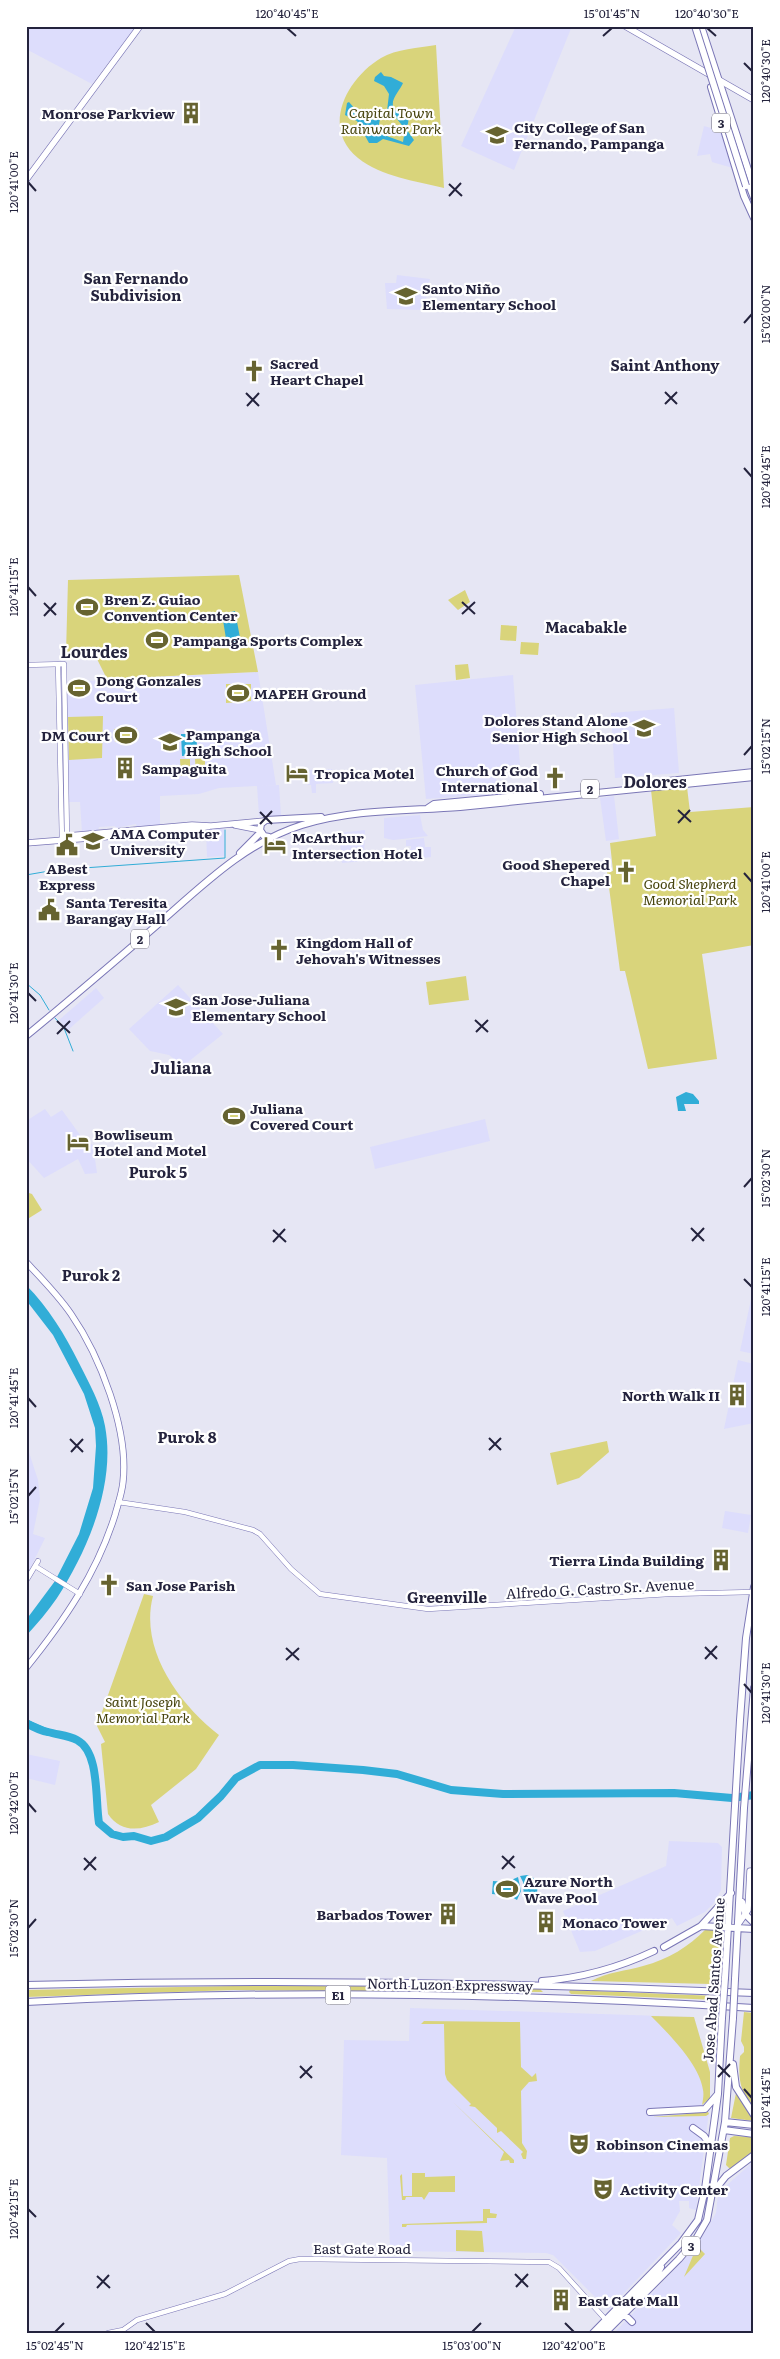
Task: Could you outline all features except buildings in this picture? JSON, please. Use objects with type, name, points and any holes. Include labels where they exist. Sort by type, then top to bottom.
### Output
[{"type":"highway","name":"3","points":[[697,26],[709,76],[742,188],[754,218]]},
{"type":"highway","name":"3","points":[[697,26],[719,80],[750,186],[754,211]]},
{"type":"highway","name":"3","points":[[697,26],[754,198]]},
{"type":"highway","points":[[709,76],[715,68]]},
{"type":"highway","name":"2","points":[[428,808],[434,804],[754,772]]},
{"type":"highway","name":"2","points":[[26,1036],[226,866],[260,831],[264,821],[329,818],[428,808],[460,807],[754,778]]},
{"type":"highway","name":"2","points":[[226,866],[272,836],[329,818]]},
{"type":"highway","points":[[260,831],[272,836],[278,827],[273,820]]},
{"type":"highway","name":"Jose Abad Santos Avenue","points":[[593,2333],[686,2237],[698,2220],[705,2189],[718,2094],[745,1656],[750,1638],[753,1589]]},
{"type":"highway","points":[[745,1656],[754,1657]]},
{"type":"highway","name":"Jose Abad Santos Avenue","points":[[605,2333],[622,2313],[667,2272],[696,2239],[707,2220],[725,2122],[739,1926],[744,1808],[754,1688]]},
{"type":"highway","points":[[664,1947],[701,1926],[731,1893]]},
{"type":"highway","points":[[740,1896],[747,1913],[754,1922]]},
{"type":"highway","points":[[701,1926],[728,1928],[739,1926],[754,1929]]},
{"type":"highway","points":[[508,1984],[585,1976],[623,1965],[654,1951]]},
{"type":"highway","name":"North Luzon Expressway","points":[[26,1985],[341,1981],[508,1984],[754,1994]]},
{"type":"highway","name":"North Luzon Expressway","points":[[26,2002],[162,1996],[410,1996],[596,2000],[754,2008]]},
{"type":"highway","points":[[731,2045],[736,2087],[754,2114]]},
{"type":"highway","points":[[650,2112],[705,2109],[718,2094]]},
{"type":"highway","points":[[725,2122],[754,2125]]},
{"type":"highway","points":[[693,2128],[704,2136],[710,2145]]},
{"type":"highway","points":[[724,2130],[754,2134]]},
{"type":"highway","points":[[712,2194],[726,2176],[754,2155]]},
{"type":"highway","points":[[599,2333],[622,2313],[656,2276],[664,2261]]},
{"type":"highway","points":[[622,2313],[632,2322]]},
{"type":"main road","points":[[26,180],[140,26]]},
{"type":"main road","points":[[625,26],[709,76],[754,100]]},
{"type":"main road","points":[[26,843],[191,830],[210,826],[264,821]]},
{"type":"main road","points":[[68,836],[192,825],[207,824],[210,826]]},
{"type":"main road","points":[[233,825],[260,831]]},
{"type":"main road","points":[[26,1262],[72,1315],[92,1352],[110,1395],[121,1441],[124,1464],[123,1482],[118,1502],[100,1555],[80,1594],[26,1668]]},
{"type":"main road","points":[[739,1926],[747,1913],[752,1871]]},
{"type":"street","points":[[26,665],[61,664],[64,798],[62,841]]},
{"type":"street","points":[[64,798],[68,836]]},
{"type":"street","name":"Alfredo G. Castro Sr. Avenue","points":[[118,1502],[185,1512],[253,1530],[260,1534],[308,1586],[324,1596],[428,1609],[753,1589]]},
{"type":"street","points":[[26,1582],[36,1564],[80,1594]]},
{"type":"street","name":"East Gate Road","points":[[108,2333],[123,2330],[137,2320],[225,2294],[288,2262],[300,2258],[549,2262],[559,2268],[606,2320]]},
{"type":"shaded area","points":[[26,26],[136,26],[92,84],[26,49]]},
{"type":"shaded area","points":[[516,26],[572,26],[514,170],[461,146]]},
{"type":"shaded area","points":[[704,126],[721,131],[733,168],[712,162],[710,154],[697,156]]},
{"type":"shaded area","name":"Santo Niño Elementary School","points":[[397,275],[430,279],[424,310],[387,309],[385,283],[396,283]]},
{"type":"shaded area","name":"Pampanga High School","points":[[258,672],[276,785],[259,786],[279,785],[281,815],[259,816],[257,786],[219,788],[199,794],[160,796],[160,826],[137,829],[136,824],[116,828],[115,826],[99,827],[98,831],[82,833],[80,802],[69,802],[67,682]]},
{"type":"shaded area","points":[[513,675],[520,765],[495,767],[498,794],[426,799],[415,685]]},
{"type":"shaded area","points":[[674,708],[679,773],[615,778],[611,713]]},
{"type":"shaded area","points":[[332,769],[333,783],[316,784],[316,793],[312,793],[311,785],[308,785],[308,770]]},
{"type":"shaded area","points":[[614,796],[619,839],[606,841],[600,798]]},
{"type":"shaded area","points":[[420,815],[423,830],[428,836],[393,840],[384,838],[384,818]]},
{"type":"shaded area","points":[[206,829],[224,829],[225,856],[207,857]]},
{"type":"shaded area","points":[[365,830],[364,861],[342,863],[339,833]]},
{"type":"shaded area","points":[[424,838],[425,847],[431,847],[431,857],[407,858],[406,850],[411,849],[411,846],[406,846],[406,840]]},
{"type":"shaded area","name":"San Jose-Juliana Elementary School","points":[[178,985],[223,1034],[183,1066],[169,1055],[150,1051],[129,1029]]},
{"type":"shaded area","points":[[96,988],[104,998],[68,1030],[59,1020]]},
{"type":"shaded area","points":[[45,1109],[51,1117],[62,1110],[83,1139],[93,1145],[97,1173],[85,1174],[78,1159],[44,1178],[26,1158],[26,1121]]},
{"type":"shaded area","points":[[485,1119],[490,1141],[375,1169],[370,1147]]},
{"type":"shaded area","points":[[754,1285],[754,1354],[740,1351]]},
{"type":"shaded area","name":"North Walk II","points":[[738,1360],[754,1364],[754,1423],[724,1429]]},
{"type":"shaded area","points":[[26,1443],[38,1480],[40,1499],[33,1534],[45,1538],[26,1577]]},
{"type":"shaded area","points":[[725,1511],[751,1515],[748,1533],[722,1528]]},
{"type":"shaded area","points":[[26,1754],[60,1761],[55,1785],[26,1778]]},
{"type":"shaded area","points":[[669,1841],[718,1843],[722,1847],[721,1890],[713,1904],[705,1912],[677,1926],[672,1918],[595,1951],[580,1952],[563,1911],[666,1866]]},
{"type":"shaded area","points":[[410,2008],[694,2017],[710,2072],[709,2112],[696,2210],[689,2208],[689,2201],[679,2201],[680,2211],[672,2225],[681,2233],[608,2310],[553,2255],[546,2253],[390,2251],[387,2158],[341,2155],[344,2040],[409,2041]]},
{"type":"shaded area","points":[[754,2161],[754,2333],[614,2333],[697,2246],[716,2213],[718,2193]]},
{"type":"green space","name":"Capital Town Rainwater Park","points":[[436,45],[444,188],[400,178],[367,164],[358,158],[347,146],[341,133],[340,119],[349,91],[357,78],[368,67],[387,55],[408,49]]},
{"type":"green space","points":[[239,575],[258,672],[107,679],[94,653],[66,653],[68,580]]},
{"type":"green space","points":[[465,590],[470,602],[458,610],[448,600]]},
{"type":"green space","points":[[501,625],[517,626],[516,641],[500,640]]},
{"type":"green space","points":[[521,642],[539,643],[538,655],[520,654]]},
{"type":"green space","points":[[468,664],[470,678],[456,680],[455,665]]},
{"type":"green space","name":"Dong Gonzales Court","points":[[88,681],[89,694],[69,695],[68,682]]},
{"type":"green space","name":"MAPEH Ground","points":[[226,684],[251,684],[251,701],[226,703]]},
{"type":"green space","points":[[103,716],[102,758],[69,760],[68,717]]},
{"type":"green space","name":"DM Court","points":[[137,728],[137,741],[115,742],[114,729]]},
{"type":"green space","points":[[205,758],[205,775],[196,775],[195,759]]},
{"type":"green space","points":[[180,759],[190,759],[190,776],[181,776]]},
{"type":"green space","name":"Good Shepherd Memorial Park","points":[[687,787],[690,812],[754,807],[754,945],[702,954],[717,1059],[648,1069],[625,971],[620,971],[607,872],[613,871],[610,843],[656,836],[651,790]]},
{"type":"green space","points":[[466,976],[469,1000],[429,1005],[426,982]]},
{"type":"green space","name":"Juliana Covered Court","points":[[230,1107],[244,1109],[245,1122],[224,1124],[222,1111],[230,1110]]},
{"type":"green space","points":[[26,1192],[32,1194],[42,1210],[26,1220]]},
{"type":"green space","points":[[607,1441],[609,1452],[579,1478],[557,1485],[550,1453]]},
{"type":"green space","name":"Saint Joseph Memorial Park","points":[[144,1594],[153,1596],[150,1616],[152,1636],[157,1655],[166,1674],[190,1708],[219,1735],[196,1769],[151,1805],[159,1822],[131,1829],[119,1825],[108,1814],[101,1744],[105,1742],[97,1726]]},
{"type":"green space","points":[[706,1929],[721,1931],[718,1976],[710,1984],[591,1981],[670,1956],[685,1947]]},
{"type":"green space","points":[[233,1986],[405,1986],[540,1989],[543,1992],[234,1990],[26,1997],[26,1990]]},
{"type":"green space","points":[[570,1990],[717,1996],[717,2000],[571,1994]]},
{"type":"green space","points":[[744,2012],[754,2013],[754,2111],[743,2091],[739,2072],[740,2056],[744,2052],[741,2041]]},
{"type":"green space","points":[[651,2016],[694,2017],[710,2072],[710,2098],[702,2105],[703,2092],[701,2080],[696,2070],[682,2050]]},
{"type":"green space","points":[[424,2021],[520,2022],[521,2067],[532,2077],[536,2073],[537,2081],[529,2082],[521,2091],[522,2143],[527,2151],[526,2159],[523,2159],[521,2154],[523,2152],[501,2131],[497,2133],[497,2128],[475,2107],[469,2106],[471,2104],[447,2080],[445,2074],[444,2024],[421,2024]]},
{"type":"green space","points":[[736,2093],[754,2119],[754,2121],[731,2118]]},
{"type":"green space","points":[[453,2102],[514,2160],[514,2163],[510,2163],[509,2160],[500,2161],[504,2152]]},
{"type":"green space","points":[[707,2110],[709,2114],[706,2116],[652,2117],[688,2114]]},
{"type":"green space","points":[[734,2136],[754,2137],[754,2151],[730,2169],[726,2165],[730,2138]]},
{"type":"green space","points":[[412,2173],[425,2173],[425,2177],[455,2176],[455,2192],[429,2192],[424,2200],[422,2197],[406,2197],[405,2200],[402,2200],[400,2176],[402,2174],[403,2196],[412,2196]]},
{"type":"green space","points":[[483,2209],[490,2209],[490,2213],[497,2214],[496,2218],[487,2218],[487,2223],[407,2225],[402,2227],[402,2224],[483,2221]]},
{"type":"green space","points":[[456,2230],[482,2231],[484,2252],[456,2251]]},
{"type":"green space","points":[[697,2246],[705,2254],[684,2277]]},
{"type":"water","points":[[381,72],[384,76],[403,83],[394,98],[393,105],[394,109],[398,112],[409,117],[407,130],[414,140],[409,146],[383,139],[377,143],[369,143],[357,121],[345,115],[347,103],[349,102],[361,116],[374,120],[387,111],[389,94],[384,86],[374,81],[375,77]],"holes":[[[393,114],[405,129],[403,142],[384,135],[378,129],[380,119]]]},
{"type":"water","points":[[235,611],[241,643],[227,645],[222,614]]},
{"type":"water","points":[[181,734],[196,734],[197,746],[192,749],[192,755],[182,756]]},
{"type":"water","points":[[686,1092],[693,1094],[699,1101],[699,1104],[684,1104],[686,1111],[678,1111],[676,1097]]},
{"type":"water","points":[[26,1285],[56,1322],[98,1402],[105,1426],[107,1471],[97,1516],[79,1559],[57,1598],[26,1636],[26,1620],[55,1581],[79,1534],[93,1488],[96,1446],[95,1428],[84,1394],[53,1335],[26,1300]]},
{"type":"water","points":[[26,1719],[47,1728],[50,1731],[48,1736],[26,1727]]},
{"type":"water","points":[[527,1875],[538,1880],[537,1894],[524,1898],[523,1882],[520,1876]]},
{"type":"water","name":"Azure North Wave Pool","points":[[518,1877],[521,1891],[517,1900],[510,1896],[492,1894],[493,1881],[507,1882]]},
{"type":"waterway","points":[[26,875],[55,870],[225,858],[225,830]]},
{"type":"waterway","points":[[26,983],[40,995],[49,1010]]},
{"type":"waterway","points":[[55,1018],[64,1028],[73,1051]]},
{"type":"waterway","points":[[26,1723],[42,1731],[74,1738],[84,1746],[90,1755],[93,1765],[99,1823],[112,1834],[123,1837],[134,1836],[151,1841],[166,1837],[198,1818],[221,1796],[236,1778],[260,1765],[293,1765],[397,1774],[451,1790],[503,1794],[674,1793],[732,1798],[754,1795]]},
{"type":"place","name":"Monrose Parkview","points":[[191,113]]},
{"type":"place","name":"City College of San Fernando, Pampanga","points":[[497,135]]},
{"type":"place","name":"Santo Niño Elementary School","points":[[406,296]]},
{"type":"place","name":"Sacred Heart Chapel","points":[[254,371]]},
{"type":"place","name":"Bren Z. Guiao Convention Center","points":[[87,607]]},
{"type":"place","name":"Pampanga Sports Complex","points":[[157,640]]},
{"type":"place","name":"Dong Gonzales Court","points":[[79,688]]},
{"type":"place","name":"MAPEH Ground","points":[[238,693]]},
{"type":"place","name":"Dolores Stand Alone Senior High School","points":[[644,728]]},
{"type":"place","name":"DM Court","points":[[126,735]]},
{"type":"place","name":"Pampanga High School","points":[[170,742]]},
{"type":"place","name":"Sampaguita","points":[[125,768]]},
{"type":"place","name":"Tropica Motel","points":[[297,773]]},
{"type":"place","name":"Church of God International","points":[[555,778]]},
{"type":"place","name":"AMA Computer University","points":[[93,841]]},
{"type":"place","name":"ABest Express","points":[[67,845]]},
{"type":"place","name":"McArthur Intersection Hotel","points":[[275,845]]},
{"type":"place","name":"Good Shepered Chapel","points":[[626,872]]},
{"type":"place","name":"Santa Teresita Barangay Hall","points":[[49,910]]},
{"type":"place","name":"Kingdom Hall of Jehovah's Witnesses","points":[[279,950]]},
{"type":"place","name":"San Jose-Juliana Elementary School","points":[[176,1007]]},
{"type":"place","name":"Juliana Covered Court","points":[[234,1116]]},
{"type":"place","name":"Bowliseum Hotel and Motel","points":[[78,1142]]},
{"type":"place","name":"North Walk II","points":[[737,1395]]},
{"type":"place","name":"Tierra Linda Building","points":[[721,1560]]},
{"type":"place","name":"San Jose Parish","points":[[109,1585]]},
{"type":"place","name":"Azure North Wave Pool","points":[[507,1889]]},
{"type":"place","name":"Barbados Tower","points":[[448,1914]]},
{"type":"place","name":"Monaco Tower","points":[[546,1922]]},
{"type":"place","name":"Robinson Cinemas","points":[[579,2144]]},
{"type":"place","name":"Activity Center","points":[[603,2189]]},
{"type":"place","name":"East Gate Mall","points":[[561,2300]]},
{"type":"district","name":"San Fernando Subdivision","points":[[136,286]]},
{"type":"district","name":"Saint Anthony","points":[[665,364]]},
{"type":"district","name":"Macabakle","points":[[586,626]]},
{"type":"district","name":"Lourdes","points":[[94,651]]},
{"type":"district","name":"Dolores","points":[[655,781]]},
{"type":"district","name":"Juliana","points":[[181,1067]]},
{"type":"district","name":"Purok 5","points":[[158,1171]]},
{"type":"district","name":"Purok 2","points":[[91,1274]]},
{"type":"district","name":"Purok 8","points":[[187,1436]]},
{"type":"district","name":"Greenville","points":[[447,1596]]}]
